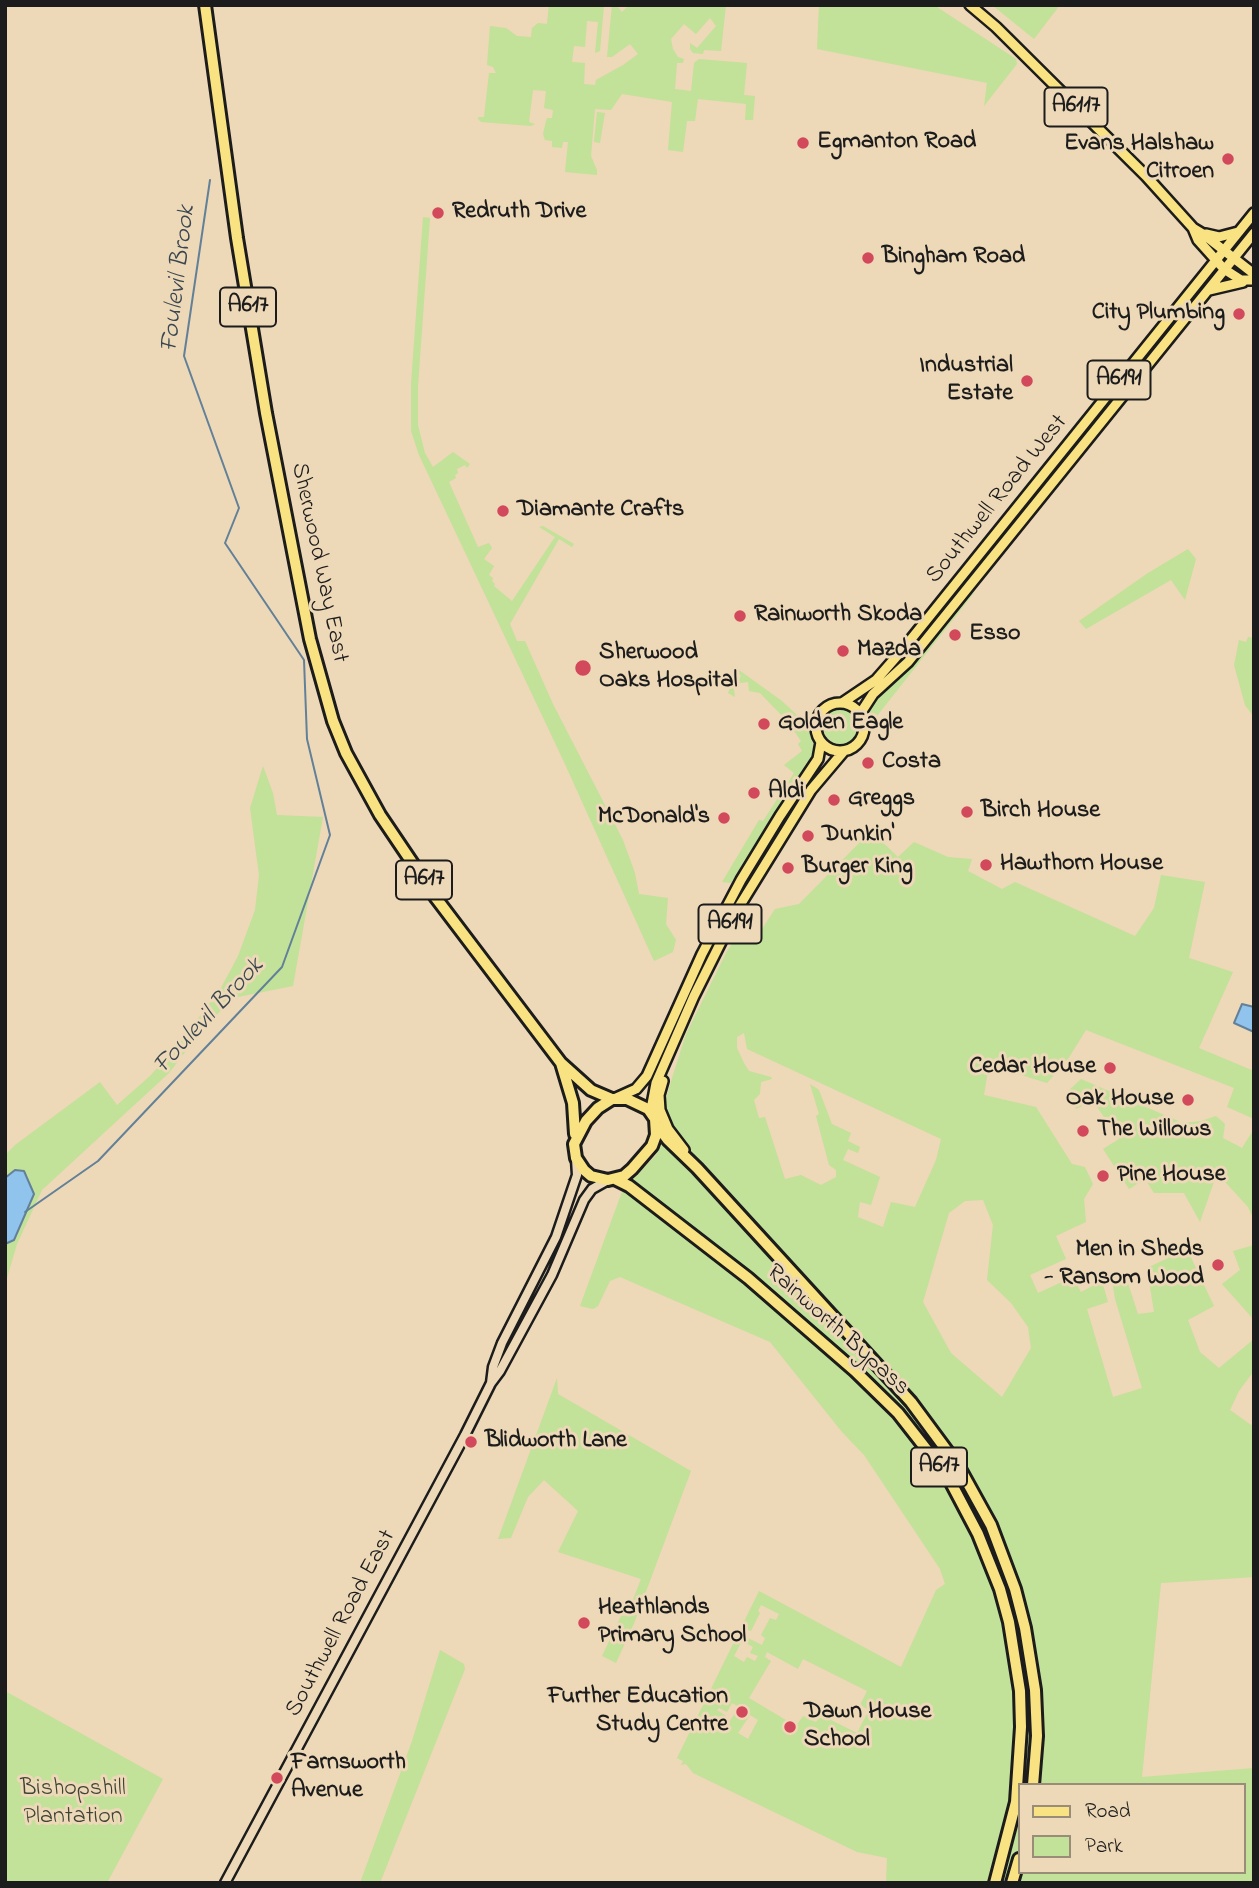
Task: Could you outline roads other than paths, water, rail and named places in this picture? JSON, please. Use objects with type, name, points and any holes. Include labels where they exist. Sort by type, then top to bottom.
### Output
[{"type":"highway","name":"Sherwood Way East","points":[[205,5],[237,238],[266,413],[315,662],[332,721],[380,815],[436,898],[561,1063],[591,1090],[614,1099]]},
{"type":"highway","name":"Sherwood Way East","points":[[561,1063],[575,1112],[574,1144]]},
{"type":"highway","points":[[614,1099],[639,1103],[654,1120],[656,1135],[644,1158],[632,1170],[612,1179],[591,1175],[584,1170],[576,1158],[574,1144],[586,1121],[598,1108],[614,1099]]},
{"type":"highway","name":"Rainworth Bypass","points":[[654,1120],[668,1140],[697,1168],[911,1402],[959,1467],[991,1525],[1015,1588],[1030,1647],[1037,1714],[1033,1783]]},
{"type":"highway","name":"Rainworth Bypass","points":[[612,1179],[629,1186],[748,1278],[855,1371],[898,1413],[948,1478],[960,1500],[978,1534],[1000,1589],[1016,1656],[1020,1691],[1020,1752],[1016,1802],[1008,1842],[995,1883]]},
{"type":"highway","points":[[1012,1883],[1018,1862]]},
{"type":"main road","name":"A6117","points":[[970,5],[996,27],[1146,176],[1193,228],[1252,278]]},
{"type":"main road","points":[[1228,255],[1238,232],[1254,213]]},
{"type":"main road","points":[[1220,265],[1254,225]]},
{"type":"main road","name":"A6117","points":[[1193,228],[1198,240],[1220,265],[1237,278],[1252,278]]},
{"type":"main road","points":[[1203,234],[1219,237],[1238,232]]},
{"type":"main road","points":[[1228,255],[1254,233]]},
{"type":"main road","name":"Southwell Road West","points":[[860,714],[873,694],[908,662],[1207,291],[1220,265]]},
{"type":"main road","name":"Southwell Road West","points":[[842,703],[876,680],[904,648],[1172,314],[1220,265]]},
{"type":"main road","points":[[1207,291],[1252,278]]},
{"type":"main road","points":[[842,703],[856,709],[864,727],[860,739],[844,751],[831,749],[821,742],[816,726],[820,712],[831,705],[842,703]]},
{"type":"main road","name":"A6191","points":[[614,1099],[636,1089],[647,1076],[702,954],[741,880],[818,759],[821,742]]},
{"type":"main road","name":"A6191","points":[[654,1120],[653,1094],[668,1055],[737,910],[811,790],[844,751]]},
{"type":"main road","points":[[668,1055],[659,1094],[660,1110],[668,1129],[697,1168]]},
{"type":"main road","name":"Southwell Road East","points":[[491,1383],[492,1367],[502,1343],[543,1266],[569,1204],[577,1175],[576,1158]]},
{"type":"main road","name":"Southwell Road East","points":[[225,1883],[491,1383],[552,1275],[588,1194],[597,1185],[612,1179]]},
{"type":"water","points":[[1242,1004],[1254,1007],[1254,1032],[1234,1023]]},
{"type":"water","points":[[15,1170],[24,1171],[34,1194],[14,1240],[5,1244],[5,1178]]},
{"type":"waterway","name":"Foulevil Brook","points":[[25,1212],[98,1161],[282,967],[330,835],[307,739],[304,660],[225,543],[239,508],[184,356],[210,180]]},
{"type":"place","name":"Egmanton Road","points":[[803,143]]},
{"type":"place","name":"Evans Halshaw Citroen","points":[[1228,159]]},
{"type":"place","name":"Redruth Drive","points":[[438,213]]},
{"type":"place","name":"Bingham Road","points":[[868,258]]},
{"type":"place","name":"City Plumbing","points":[[1239,314]]},
{"type":"place","name":"Industrial Estate","points":[[1027,381]]},
{"type":"place","name":"Diamante Crafts","points":[[503,511]]},
{"type":"place","name":"Rainworth Skoda","points":[[740,616]]},
{"type":"place","name":"Esso","points":[[955,635]]},
{"type":"place","name":"Mazda","points":[[843,651]]},
{"type":"place","name":"Sherwood Oaks Hospital","points":[[583,668]]},
{"type":"place","name":"Golden Eagle","points":[[764,724]]},
{"type":"place","name":"Costa","points":[[868,763]]},
{"type":"place","name":"Aldi","points":[[754,793]]},
{"type":"place","name":"Greggs","points":[[834,800]]},
{"type":"place","name":"Birch House","points":[[967,812]]},
{"type":"place","name":"McDonald's","points":[[724,818]]},
{"type":"place","name":"Dunkin'","points":[[808,836]]},
{"type":"place","name":"Hawthorn House","points":[[986,865]]},
{"type":"place","name":"Burger King","points":[[788,868]]},
{"type":"place","name":"Cedar House","points":[[1110,1068]]},
{"type":"place","name":"Oak House","points":[[1188,1100]]},
{"type":"place","name":"The Willows","points":[[1083,1131]]},
{"type":"place","name":"Pine House","points":[[1103,1176]]},
{"type":"place","name":"Men in Sheds - Ransom Wood","points":[[1218,1265]]},
{"type":"place","name":"Blidworth Lane","points":[[471,1442]]},
{"type":"place","name":"Heathlands Primary School","points":[[584,1623]]},
{"type":"place","name":"Further Education Study Centre","points":[[742,1712]]},
{"type":"place","name":"Dawn House School","points":[[790,1727]]},
{"type":"place","name":"Farnsworth Avenue","points":[[277,1778]]},
{"type":"park label","name":"Bishopshill Plantation","points":[[73,1804]]}]
